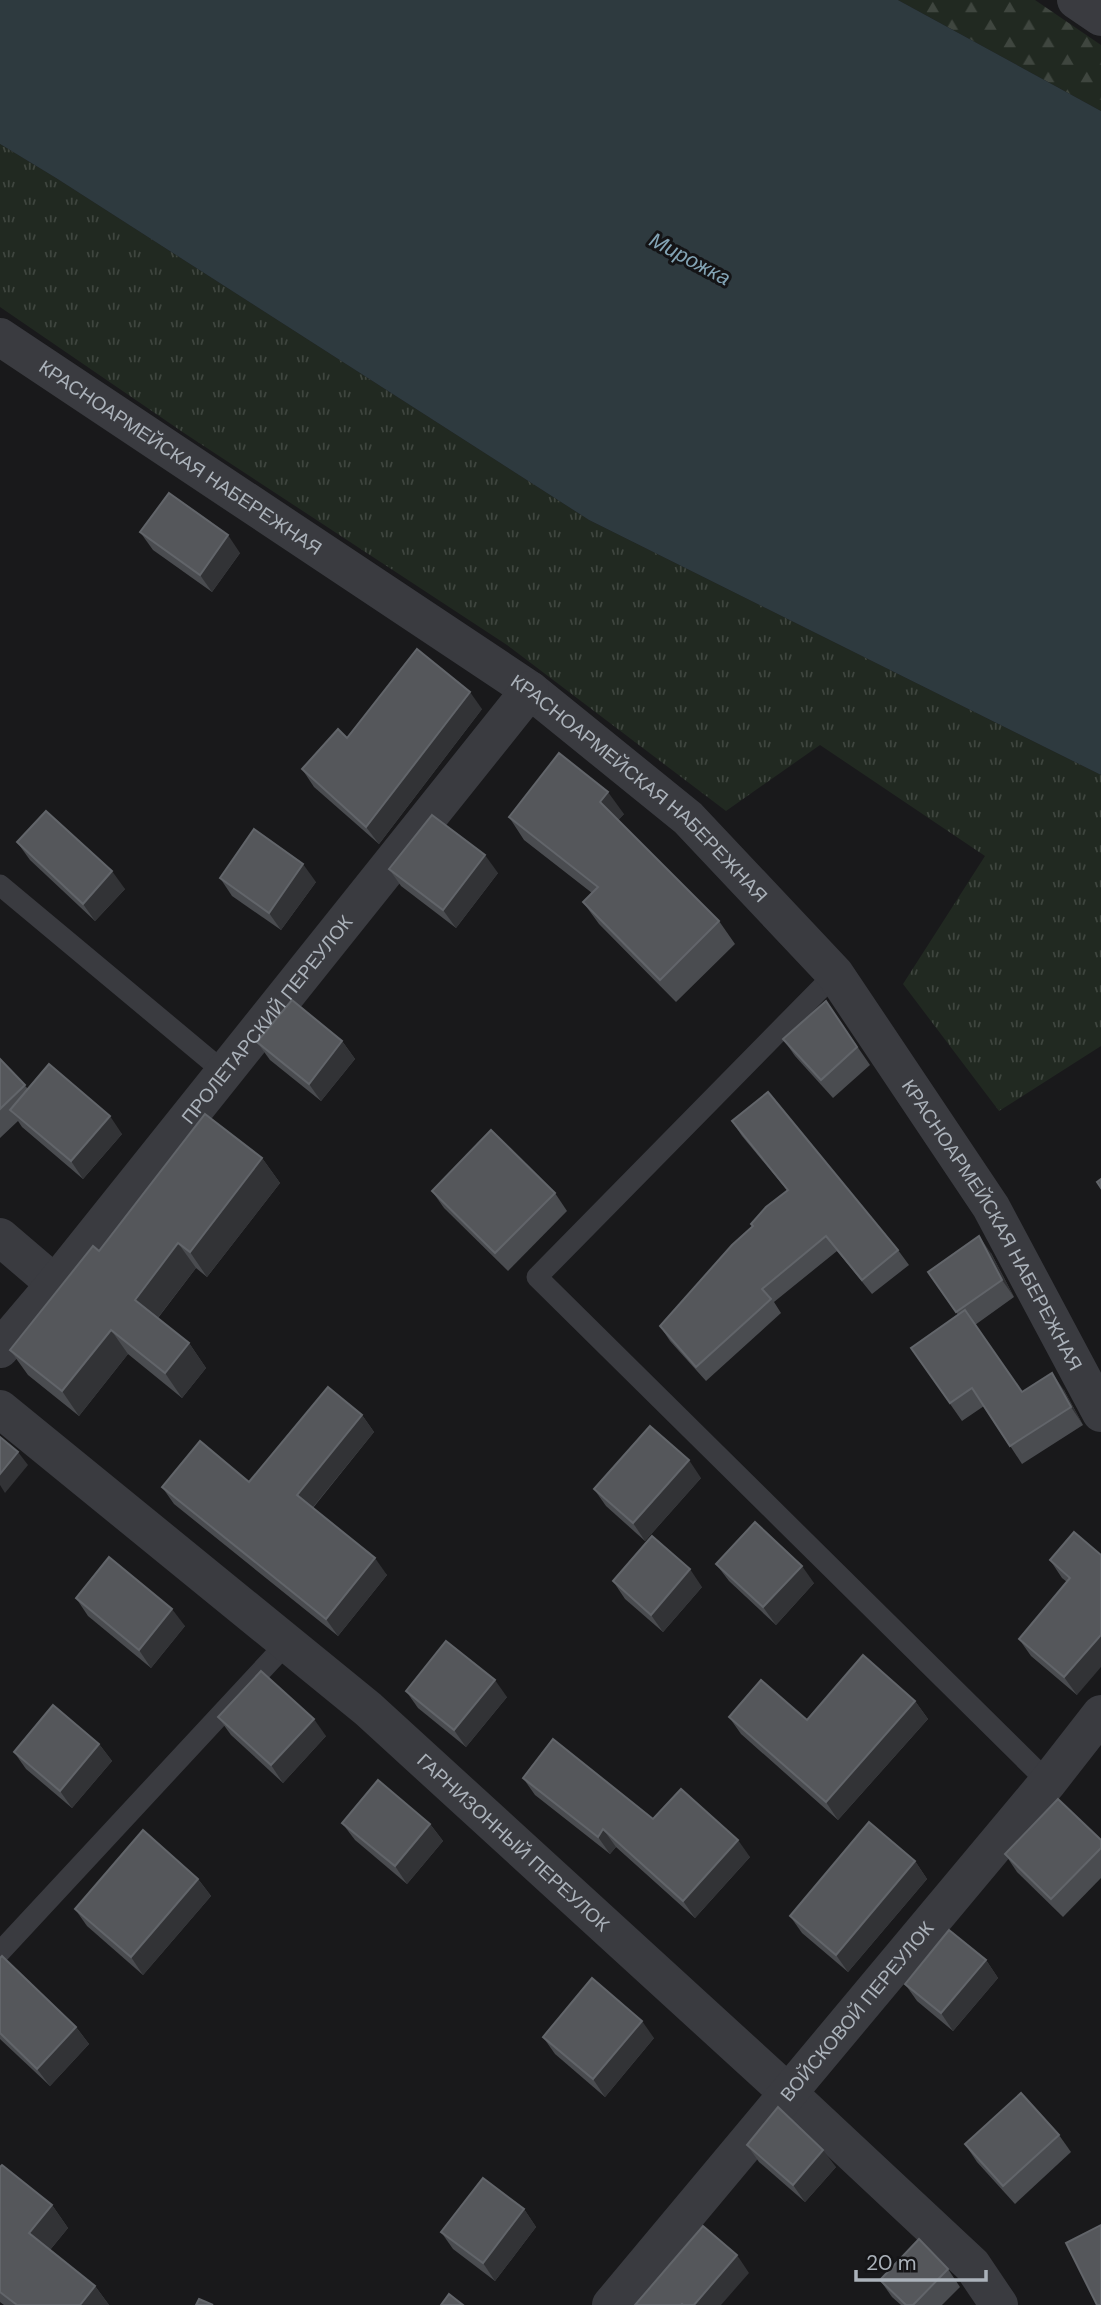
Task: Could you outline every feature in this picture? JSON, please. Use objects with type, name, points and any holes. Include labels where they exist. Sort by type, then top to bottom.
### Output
[{"type":"street","points":[[1076,0],[1101,17]]},
{"type":"street","name":"КРАСНОАРМЕЙСКАЯ НАБЕРЕЖНАЯ","points":[[0,337],[530,691],[688,818],[835,974],[991,1207],[1101,1413]]},
{"type":"street","name":"ПРОЛЕТАРСКИЙ ПЕРЕУЛОК","points":[[0,1349],[530,691]]},
{"type":"street","points":[[0,1237],[55,1284]]},
{"type":"street","name":"ГАРНИЗОННЫЙ ПЕРЕУЛОК","points":[[0,1409],[368,1709],[972,2265],[999,2305]]},
{"type":"street","name":"ВОЙСКОВОЙ ПЕРЕУЛОК","points":[[611,2305],[1048,1782],[1101,1714]]},
{"type":"lane","points":[[0,885],[224,1072]]},
{"type":"lane","points":[[835,974],[537,1277],[1048,1782]]},
{"type":"lane","points":[[0,1952],[287,1643]]},
{"type":"green space","points":[[898,0],[1035,0],[1101,45],[1101,111]]},
{"type":"green space","points":[[0,144],[589,520],[1101,775],[1101,1046],[999,1111],[903,984],[985,856],[820,745],[726,811],[507,645],[184,433],[0,307]]},
{"type":"water","name":"Мирожка","points":[[0,0],[898,0],[1101,111],[1101,775],[589,520],[0,144]]},
{"type":"building","points":[[169,493],[228,535],[200,575],[140,532]]},
{"type":"building","points":[[417,649],[470,692],[366,827],[302,769],[338,729],[347,738]]},
{"type":"building","points":[[559,753],[608,792],[600,802],[719,921],[660,980],[583,902],[598,887],[509,817]]},
{"type":"building","points":[[46,811],[112,871],[83,904],[17,842]]},
{"type":"building","points":[[432,815],[485,855],[443,910],[389,869]]},
{"type":"building","points":[[254,829],[303,864],[269,913],[220,878]]},
{"type":"building","points":[[292,1000],[342,1041],[309,1084],[257,1042]]},
{"type":"building","points":[[826,1001],[857,1047],[821,1080],[783,1039]]},
{"type":"building","points":[[0,1059],[25,1085],[0,1109]]},
{"type":"building","points":[[49,1064],[110,1116],[71,1161],[10,1110]]},
{"type":"building","points":[[768,1092],[898,1250],[862,1280],[826,1236],[762,1289],[771,1299],[696,1367],[660,1326],[732,1245],[753,1226],[751,1224],[766,1207],[788,1190],[732,1121]]},
{"type":"building","points":[[205,1114],[262,1158],[190,1252],[178,1243],[135,1300],[189,1343],[165,1373],[111,1330],[62,1391],[10,1350],[93,1246],[99,1251]]},
{"type":"building","points":[[491,1130],[555,1193],[495,1253],[432,1191]]},
{"type":"building","points":[[979,1236],[1002,1280],[956,1312],[928,1272]]},
{"type":"building","points":[[965,1310],[1022,1392],[1052,1373],[1071,1407],[1010,1446],[972,1388],[950,1403],[911,1348]]},
{"type":"building","points":[[328,1387],[362,1415],[297,1495],[375,1558],[326,1619],[162,1487],[200,1441],[249,1482]]},
{"type":"building","points":[[650,1426],[689,1460],[633,1523],[594,1489]]},
{"type":"building","points":[[0,1437],[18,1452],[0,1474]]},
{"type":"building","points":[[755,1522],[802,1566],[763,1607],[716,1564]]},
{"type":"building","points":[[1074,1532],[1101,1555],[1101,1635],[1064,1677],[1019,1639],[1070,1578],[1050,1560]]},
{"type":"building","points":[[652,1536],[690,1569],[651,1615],[613,1581]]},
{"type":"building","points":[[109,1557],[172,1609],[139,1650],[76,1598]]},
{"type":"building","points":[[446,1641],[495,1680],[454,1730],[406,1691]]},
{"type":"building","points":[[863,1655],[915,1701],[826,1802],[729,1717],[761,1680],[807,1720]]},
{"type":"building","points":[[261,1671],[314,1719],[271,1765],[218,1717]]},
{"type":"building","points":[[53,1705],[99,1744],[60,1791],[14,1752]]},
{"type":"building","points":[[553,1739],[653,1819],[681,1789],[738,1840],[683,1901],[603,1829],[598,1837],[523,1778]]},
{"type":"building","points":[[378,1780],[430,1824],[395,1866],[342,1823]]},
{"type":"building","points":[[1058,1799],[1101,1840],[1101,1848],[1051,1899],[1005,1854]]},
{"type":"building","points":[[869,1822],[915,1861],[836,1955],[790,1916]]},
{"type":"building","points":[[143,1830],[198,1879],[131,1957],[75,1909]]},
{"type":"building","points":[[949,1930],[986,1960],[941,2013],[905,1984]]},
{"type":"building","points":[[2,1956],[76,2027],[37,2069],[0,2033]]},
{"type":"building","points":[[592,1978],[642,2021],[593,2079],[543,2037]]},
{"type":"building","points":[[1021,2093],[1059,2135],[1003,2186],[965,2144]]},
{"type":"building","points":[[778,2107],[823,2150],[793,2185],[747,2145]]},
{"type":"building","points":[[2,2165],[52,2205],[29,2233],[95,2286],[80,2305],[17,2305],[0,2292]]},
{"type":"building","points":[[483,2178],[524,2209],[483,2263],[441,2232]]},
{"type":"building","points":[[1101,2225],[1101,2305],[1097,2305],[1066,2243]]},
{"type":"building","points":[[703,2226],[737,2255],[694,2305],[635,2305]]},
{"type":"building","points":[[919,2239],[948,2269],[913,2305],[906,2305],[880,2280]]},
{"type":"building","points":[[449,2294],[463,2305],[441,2305]]},
{"type":"building","points":[[199,2299],[213,2305],[196,2305]]}]
